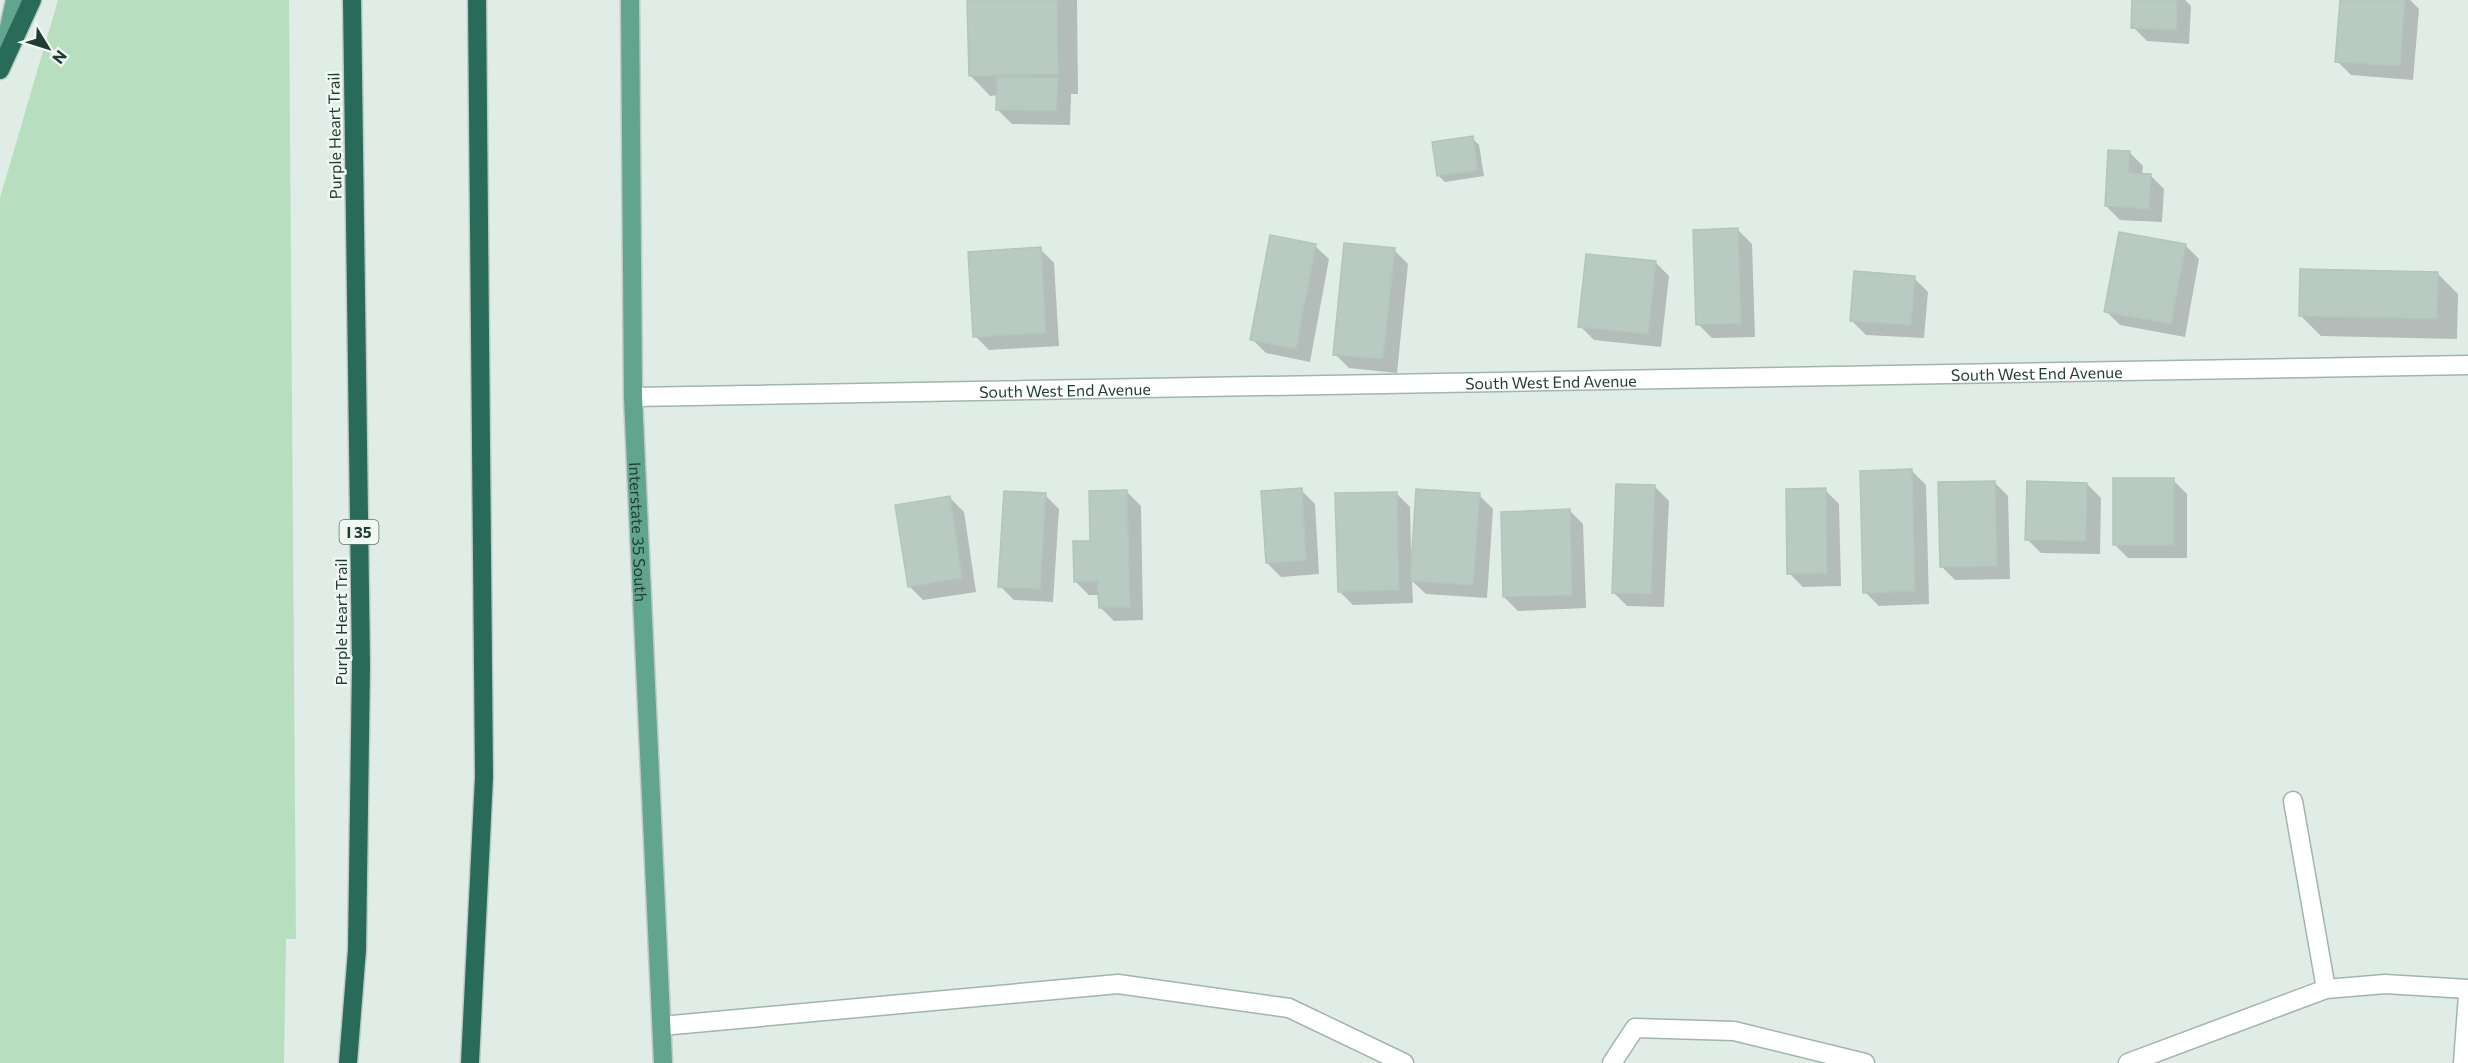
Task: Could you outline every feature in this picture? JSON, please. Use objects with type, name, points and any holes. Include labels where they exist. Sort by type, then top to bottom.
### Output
[{"type":"highway","points":[[0,70],[32,0]]},
{"type":"highway","name":"Purple Heart Trail","points":[[348,1063],[357,950],[361,665],[352,0]]},
{"type":"highway","points":[[470,1063],[484,777],[477,0]]},
{"type":"main road","points":[[0,64],[15,0]]},
{"type":"main road","name":"Interstate 35 South","points":[[630,0],[633,397],[663,1063]]},
{"type":"street","name":"South West End Avenue","points":[[633,397],[2468,365]]},
{"type":"street","points":[[2293,801],[2326,989]]},
{"type":"street","points":[[662,1026],[1118,984],[1289,1008],[1404,1063]]},
{"type":"street","points":[[2128,1063],[2326,989],[2385,984],[2468,989]]},
{"type":"street","points":[[2463,1063],[2468,995]]},
{"type":"street","points":[[1612,1063],[1635,1028],[1734,1031],[1865,1063]]},
{"type":"green space","points":[[58,0],[289,0],[296,939],[286,939],[284,1063],[0,1063],[0,198]]},
{"type":"building","points":[[967,0],[1057,0],[1058,74],[969,76]]},
{"type":"building","points":[[2132,0],[2177,0],[2176,30],[2131,28]]},
{"type":"building","points":[[2340,0],[2405,0],[2400,66],[2335,62]]},
{"type":"building","points":[[997,77],[1058,78],[1056,111],[996,110]]},
{"type":"building","points":[[1473,136],[1478,170],[1437,176],[1432,142]]},
{"type":"building","points":[[2108,150],[2130,151],[2128,173],[2151,174],[2149,209],[2105,206]]},
{"type":"building","points":[[1738,228],[1741,323],[1696,325],[1693,230]]},
{"type":"building","points":[[2119,232],[2186,244],[2171,324],[2104,312]]},
{"type":"building","points":[[1270,235],[1316,244],[1296,349],[1250,340]]},
{"type":"building","points":[[1344,243],[1395,248],[1383,359],[1333,355]]},
{"type":"building","points":[[1041,247],[1046,333],[973,337],[968,252]]},
{"type":"building","points":[[1586,254],[1656,261],[1648,334],[1578,327]]},
{"type":"building","points":[[2300,269],[2438,272],[2437,319],[2299,316]]},
{"type":"building","points":[[1854,271],[1915,276],[1911,325],[1850,321]]},
{"type":"building","points":[[1912,469],[1915,591],[1863,593],[1860,471]]},
{"type":"building","points":[[2113,478],[2174,478],[2174,545],[2113,545]]},
{"type":"building","points":[[1995,481],[1997,566],[1940,567],[1938,482]]},
{"type":"building","points":[[2027,481],[2087,483],[2086,541],[2025,540]]},
{"type":"building","points":[[1616,484],[1655,485],[1651,594],[1612,593]]},
{"type":"building","points":[[1302,488],[1306,560],[1266,563],[1261,491]]},
{"type":"building","points":[[1826,488],[1827,573],[1787,574],[1786,489]]},
{"type":"building","points":[[1416,489],[1480,493],[1473,585],[1410,581]]},
{"type":"building","points":[[1127,490],[1130,607],[1099,608],[1097,581],[1074,582],[1073,541],[1090,541],[1089,491]]},
{"type":"building","points":[[1004,491],[1046,493],[1040,589],[998,587]]},
{"type":"building","points":[[1397,492],[1399,590],[1338,592],[1335,493]]},
{"type":"building","points":[[950,496],[962,578],[908,587],[895,505]]},
{"type":"building","points":[[1570,509],[1572,595],[1503,597],[1501,512]]}]
